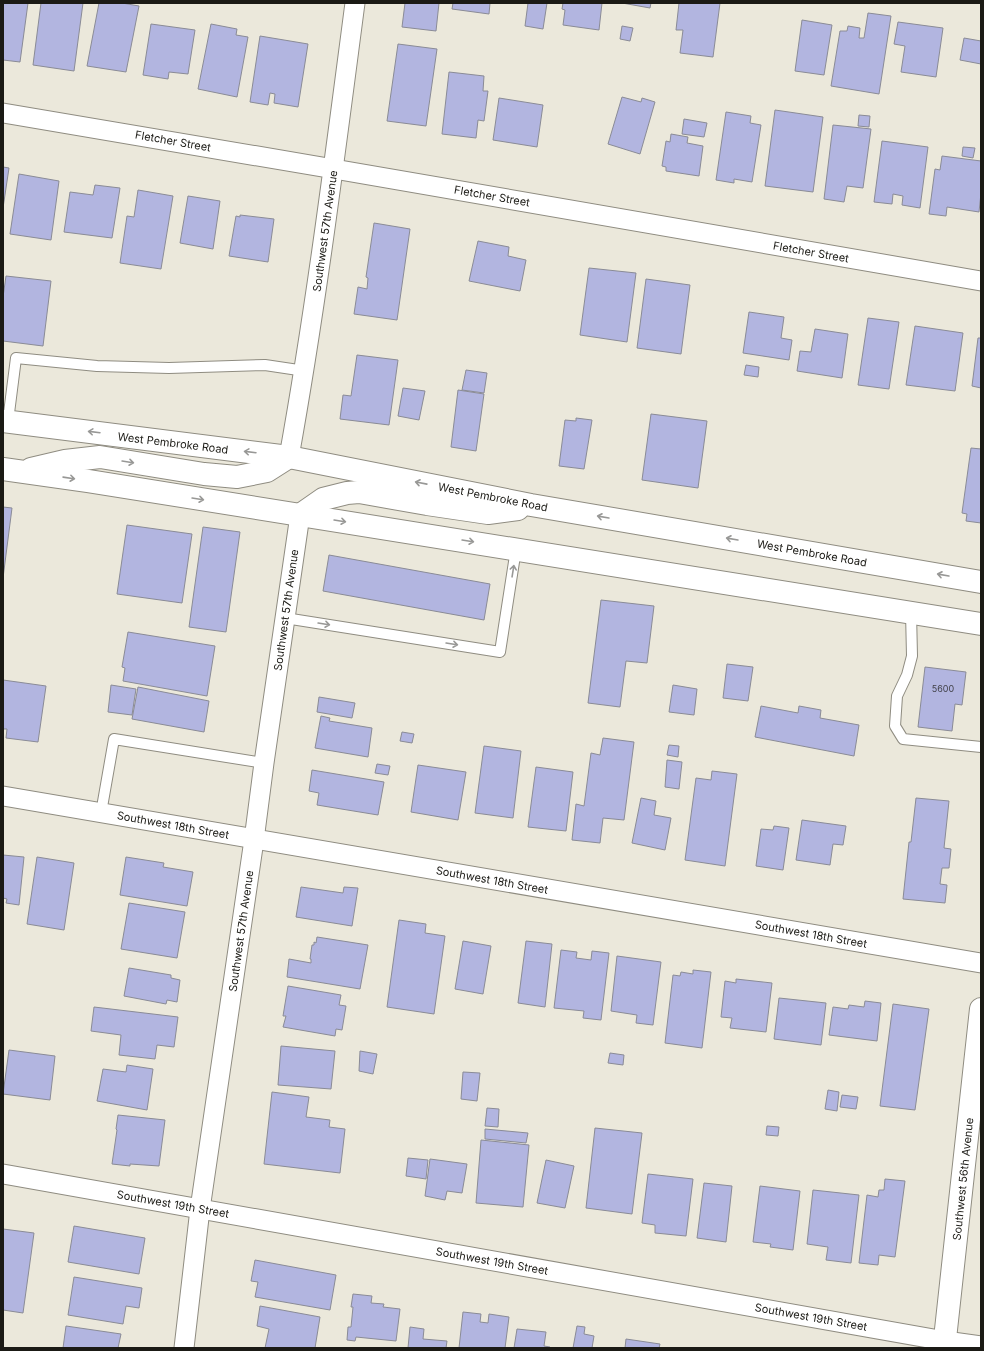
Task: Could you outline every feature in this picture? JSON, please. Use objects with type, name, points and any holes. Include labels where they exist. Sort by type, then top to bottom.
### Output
[{"type":"main road","name":"West Pembroke Road","points":[[5,421],[289,457],[531,505],[981,582]]},
{"type":"main road","points":[[12,470],[100,457],[204,474],[237,477],[267,471],[289,457]]},
{"type":"main road","points":[[12,470],[981,624]]},
{"type":"main road","points":[[300,515],[323,499],[347,493],[359,492],[488,513],[514,510],[531,505]]},
{"type":"main road","name":"Southwest 56th Avenue","points":[[945,1344],[981,1009]]},
{"type":"street","name":"Southwest 57th Avenue","points":[[289,457],[305,371],[334,169],[354,3]]},
{"type":"street","name":"Fletcher Street","points":[[3,113],[981,281]]},
{"type":"street","name":"Southwest 57th Avenue","points":[[184,1348],[200,1209],[300,515]]},
{"type":"street","name":"Southwest 18th Street","points":[[3,796],[981,963]]},
{"type":"street","name":"Southwest 19th Street","points":[[3,1174],[945,1344],[981,1346]]},
{"type":"lane","points":[[5,421],[16,358],[96,366],[169,368],[265,365],[305,371]]},
{"type":"lane","points":[[285,618],[500,652],[516,549]]},
{"type":"lane","points":[[911,612],[912,656],[907,675],[897,696],[895,726],[903,739],[981,747]]},
{"type":"lane","points":[[101,813],[114,739],[264,763]]},
{"type":"building","points":[[3,3],[28,3],[20,62],[3,60]]},
{"type":"building","points":[[41,3],[83,3],[74,71],[33,65]]},
{"type":"building","points":[[99,3],[122,3],[139,6],[126,72],[87,66]]},
{"type":"building","points":[[405,3],[439,3],[436,31],[402,27]]},
{"type":"building","points":[[453,3],[490,3],[489,14],[452,9]]},
{"type":"building","points":[[528,3],[547,3],[543,29],[525,26]]},
{"type":"building","points":[[563,3],[602,3],[599,30],[563,25],[565,10],[562,9]]},
{"type":"building","points":[[622,3],[651,3],[650,8]]},
{"type":"building","points":[[679,3],[720,3],[713,57],[680,53],[683,30],[676,30]]},
{"type":"building","points":[[868,13],[891,16],[879,94],[831,86],[840,31],[847,31],[848,26],[860,28],[859,38],[864,38]]},
{"type":"building","points":[[802,20],[832,25],[824,75],[795,71]]},
{"type":"building","points":[[898,22],[943,28],[936,77],[901,72],[905,46],[894,44]]},
{"type":"building","points":[[151,24],[195,30],[188,74],[169,72],[168,79],[143,75]]},
{"type":"building","points":[[211,24],[237,29],[236,35],[248,37],[237,97],[198,89]]},
{"type":"building","points":[[622,26],[633,28],[630,41],[620,39]]},
{"type":"building","points":[[260,36],[308,44],[298,107],[274,103],[275,94],[270,93],[268,105],[250,102]]},
{"type":"building","points":[[964,38],[981,41],[981,64],[960,60]]},
{"type":"building","points":[[398,44],[437,49],[426,126],[387,121]]},
{"type":"building","points":[[449,72],[484,76],[483,91],[488,91],[484,121],[478,120],[476,138],[442,134]]},
{"type":"building","points":[[622,97],[641,102],[642,98],[655,102],[640,154],[608,144]]},
{"type":"building","points":[[499,98],[543,105],[537,147],[493,140]]},
{"type":"building","points":[[775,110],[823,117],[813,192],[765,186]]},
{"type":"building","points":[[726,112],[751,116],[750,123],[761,125],[752,182],[734,179],[734,183],[716,180]]},
{"type":"building","points":[[859,115],[870,116],[869,127],[858,126]]},
{"type":"building","points":[[684,119],[707,123],[704,137],[682,134]]},
{"type":"building","points":[[833,125],[871,129],[863,188],[847,186],[844,202],[824,199]]},
{"type":"building","points":[[671,134],[688,137],[687,143],[703,146],[699,176],[666,171],[666,167],[662,166],[666,141],[670,142]]},
{"type":"building","points":[[882,141],[928,147],[920,208],[902,205],[903,196],[893,194],[892,204],[874,202]]},
{"type":"building","points":[[963,147],[975,148],[973,158],[962,156]]},
{"type":"building","points":[[942,156],[981,161],[981,193],[979,212],[947,207],[946,216],[929,214],[935,169],[940,170]]},
{"type":"building","points":[[3,167],[9,168],[3,208]]},
{"type":"building","points":[[19,174],[59,181],[51,240],[10,234]]},
{"type":"building","points":[[95,185],[120,188],[112,238],[64,232],[70,192],[93,195]]},
{"type":"building","points":[[138,190],[173,196],[161,269],[120,263],[127,216],[134,217]]},
{"type":"building","points":[[188,196],[220,201],[213,249],[180,243]]},
{"type":"building","points":[[240,215],[274,219],[268,262],[229,256],[236,216],[240,217]]},
{"type":"building","points":[[374,223],[410,229],[397,320],[354,314],[358,287],[367,289],[368,278],[366,277]]},
{"type":"building","points":[[478,241],[509,247],[508,256],[526,260],[520,291],[469,281]]},
{"type":"building","points":[[589,268],[636,273],[627,342],[580,335]]},
{"type":"building","points":[[6,276],[51,281],[43,346],[3,341],[3,297]]},
{"type":"building","points":[[646,279],[690,285],[681,354],[637,348]]},
{"type":"building","points":[[749,312],[784,317],[781,338],[792,340],[789,360],[743,353]]},
{"type":"building","points":[[868,318],[899,322],[889,389],[858,385]]},
{"type":"building","points":[[915,326],[963,333],[955,391],[906,385]]},
{"type":"building","points":[[815,329],[848,334],[842,378],[797,371],[800,351],[811,352]]},
{"type":"building","points":[[978,338],[981,338],[981,388],[972,386]]},
{"type":"building","points":[[357,355],[398,360],[389,425],[340,419],[343,395],[351,396]]},
{"type":"building","points":[[746,365],[759,367],[758,377],[744,375]]},
{"type":"building","points":[[466,370],[487,373],[484,393],[462,390]]},
{"type":"building","points":[[403,388],[425,391],[419,420],[398,416]]},
{"type":"building","points":[[458,390],[484,394],[476,451],[451,447]]},
{"type":"building","points":[[651,414],[707,421],[698,488],[642,480]]},
{"type":"building","points":[[576,418],[592,420],[584,469],[559,466],[565,420],[576,421]]},
{"type":"building","points":[[971,448],[981,449],[981,523],[966,521],[967,514],[962,513]]},
{"type":"building","points":[[3,507],[12,508],[3,578]]},
{"type":"building","points":[[127,525],[192,534],[182,603],[117,594]]},
{"type":"building","points":[[203,527],[240,532],[226,632],[189,627]]},
{"type":"building","points":[[329,555],[490,584],[484,620],[323,591]]},
{"type":"building","points":[[601,600],[654,606],[647,663],[626,661],[620,707],[588,703]]},
{"type":"building","points":[[128,632],[215,646],[207,696],[123,681],[125,668],[122,667]]},
{"type":"building","points":[[727,664],[753,667],[748,701],[723,698]]},
{"type":"building","points":[[925,667],[966,672],[962,705],[955,704],[952,731],[918,727]]},
{"type":"building","points":[[3,680],[46,686],[38,742],[6,738],[7,729],[3,729]]},
{"type":"building","points":[[111,685],[136,689],[132,715],[108,712]]},
{"type":"building","points":[[673,685],[697,689],[694,715],[669,712]]},
{"type":"building","points":[[138,687],[209,701],[204,732],[132,719]]},
{"type":"building","points":[[319,697],[355,703],[352,718],[317,712]]},
{"type":"building","points":[[761,706],[798,713],[799,706],[821,710],[820,718],[859,725],[854,756],[755,737]]},
{"type":"building","points":[[321,716],[330,718],[329,721],[372,728],[368,757],[315,748]]},
{"type":"building","points":[[402,732],[414,734],[412,743],[400,741]]},
{"type":"building","points":[[603,738],[634,742],[624,820],[603,818],[600,843],[572,840],[576,804],[584,806],[591,753],[600,755]]},
{"type":"building","points":[[669,745],[679,746],[678,757],[667,755]]},
{"type":"building","points":[[484,746],[521,751],[513,818],[475,813]]},
{"type":"building","points":[[667,760],[682,762],[679,789],[665,787]]},
{"type":"building","points":[[377,764],[390,766],[388,775],[375,773]]},
{"type":"building","points":[[418,765],[466,772],[458,820],[411,812]]},
{"type":"building","points":[[536,767],[573,772],[566,831],[528,827]]},
{"type":"building","points":[[312,770],[384,782],[378,815],[317,805],[319,793],[309,791]]},
{"type":"building","points":[[712,771],[737,774],[725,866],[685,860],[696,778],[711,780]]},
{"type":"building","points":[[641,798],[656,801],[654,815],[671,818],[665,850],[632,843]]},
{"type":"building","points":[[916,798],[949,801],[944,848],[951,849],[949,868],[942,868],[940,884],[947,885],[945,903],[903,899],[909,842],[911,842]]},
{"type":"building","points":[[802,820],[846,826],[843,845],[833,844],[830,865],[796,860]]},
{"type":"building","points":[[774,826],[789,828],[783,870],[756,866],[761,829],[773,830]]},
{"type":"building","points":[[3,855],[24,857],[19,905],[6,903],[7,899],[3,898]]},
{"type":"building","points":[[37,857],[74,863],[64,930],[27,924]]},
{"type":"building","points":[[126,857],[164,863],[163,867],[193,872],[187,906],[120,895]]},
{"type":"building","points":[[301,887],[343,893],[344,887],[358,888],[352,926],[296,917]]},
{"type":"building","points":[[129,903],[185,912],[177,958],[121,949]]},
{"type":"building","points":[[399,920],[426,924],[425,933],[445,936],[434,1014],[387,1007]]},
{"type":"building","points":[[317,937],[368,945],[360,989],[287,977],[289,959],[311,963],[310,959],[312,945],[314,945],[314,942],[316,943]]},
{"type":"building","points":[[463,941],[491,946],[483,994],[455,989]]},
{"type":"building","points":[[526,941],[552,944],[545,1007],[518,1003]]},
{"type":"building","points":[[561,950],[577,952],[576,958],[591,960],[592,951],[609,953],[601,1020],[583,1018],[584,1011],[554,1008]]},
{"type":"building","points":[[617,956],[661,962],[653,1025],[636,1023],[637,1015],[611,1011]]},
{"type":"building","points":[[129,968],[171,975],[171,978],[180,980],[177,1002],[167,1000],[166,1004],[124,996]]},
{"type":"building","points":[[693,970],[711,972],[702,1048],[665,1043],[673,975],[680,976],[681,972],[693,974]]},
{"type":"building","points":[[736,979],[772,983],[766,1032],[730,1028],[732,1018],[721,1017],[725,981],[736,983]]},
{"type":"building","points":[[288,986],[341,995],[339,1005],[346,1006],[342,1030],[336,1029],[335,1036],[283,1027],[286,1016],[283,1016]]},
{"type":"building","points":[[779,998],[826,1003],[821,1045],[774,1039]]},
{"type":"building","points":[[865,1001],[881,1003],[877,1041],[829,1035],[833,1007],[848,1009],[849,1005],[864,1007]]},
{"type":"building","points":[[893,1004],[929,1009],[915,1110],[880,1106]]},
{"type":"building","points":[[94,1007],[178,1017],[174,1047],[157,1045],[155,1059],[119,1055],[121,1035],[91,1031]]},
{"type":"building","points":[[281,1046],[335,1051],[331,1089],[278,1085]]},
{"type":"building","points":[[9,1050],[55,1056],[50,1100],[3,1094]]},
{"type":"building","points":[[360,1051],[377,1054],[373,1074],[359,1071]]},
{"type":"building","points":[[610,1053],[624,1055],[623,1065],[608,1063]]},
{"type":"building","points":[[127,1065],[153,1069],[147,1110],[97,1101],[103,1069],[126,1072]]},
{"type":"building","points":[[463,1072],[480,1073],[477,1101],[461,1099]]},
{"type":"building","points":[[828,1090],[839,1092],[837,1111],[825,1109]]},
{"type":"building","points":[[272,1092],[309,1097],[306,1117],[330,1120],[329,1127],[345,1129],[340,1173],[264,1164]]},
{"type":"building","points":[[842,1095],[858,1097],[856,1109],[840,1107]]},
{"type":"building","points":[[487,1108],[499,1109],[498,1127],[485,1126]]},
{"type":"building","points":[[118,1115],[165,1120],[159,1166],[130,1164],[130,1166],[112,1164]]},
{"type":"building","points":[[767,1126],[779,1127],[778,1136],[766,1135]]},
{"type":"building","points":[[595,1128],[642,1133],[632,1214],[586,1208]]},
{"type":"building","points":[[485,1129],[528,1133],[526,1143],[485,1139]]},
{"type":"building","points":[[481,1140],[529,1145],[523,1207],[476,1203]]},
{"type":"building","points":[[408,1158],[428,1160],[426,1179],[406,1176]]},
{"type":"building","points":[[430,1159],[467,1164],[462,1193],[447,1191],[445,1200],[425,1196]]},
{"type":"building","points":[[546,1160],[574,1166],[565,1208],[537,1203]]},
{"type":"building","points":[[648,1174],[693,1179],[686,1236],[655,1233],[655,1225],[642,1223]]},
{"type":"building","points":[[885,1179],[905,1181],[895,1257],[879,1255],[878,1265],[859,1263],[867,1195],[878,1197],[879,1190],[884,1190]]},
{"type":"building","points":[[704,1183],[732,1186],[726,1242],[697,1238]]},
{"type":"building","points":[[760,1186],[800,1191],[793,1250],[770,1247],[771,1244],[753,1242]]},
{"type":"building","points":[[813,1190],[859,1195],[851,1263],[826,1260],[828,1247],[807,1244]]},
{"type":"building","points":[[74,1226],[145,1238],[139,1274],[68,1262]]},
{"type":"building","points":[[3,1229],[34,1233],[23,1313],[3,1310]]},
{"type":"building","points":[[255,1260],[336,1275],[330,1310],[255,1297],[258,1282],[251,1281]]},
{"type":"building","points":[[74,1277],[142,1288],[139,1308],[126,1306],[123,1324],[68,1315]]},
{"type":"building","points":[[353,1294],[372,1296],[371,1303],[384,1304],[383,1307],[400,1309],[396,1341],[356,1337],[355,1341],[347,1340],[348,1327],[351,1327],[353,1307],[351,1307]]},
{"type":"building","points":[[260,1306],[320,1317],[315,1348],[265,1348],[269,1329],[257,1326]]},
{"type":"building","points":[[463,1312],[481,1314],[480,1322],[488,1323],[489,1314],[509,1317],[505,1348],[459,1348]]},
{"type":"building","points":[[66,1326],[121,1334],[118,1348],[63,1348]]},
{"type":"building","points":[[577,1326],[585,1327],[584,1334],[594,1336],[592,1348],[573,1348]]},
{"type":"building","points":[[410,1327],[424,1329],[423,1339],[447,1341],[446,1348],[408,1348]]},
{"type":"building","points":[[517,1329],[546,1332],[544,1346],[550,1348],[514,1348]]},
{"type":"building","points":[[626,1339],[660,1344],[659,1348],[625,1348]]}]
